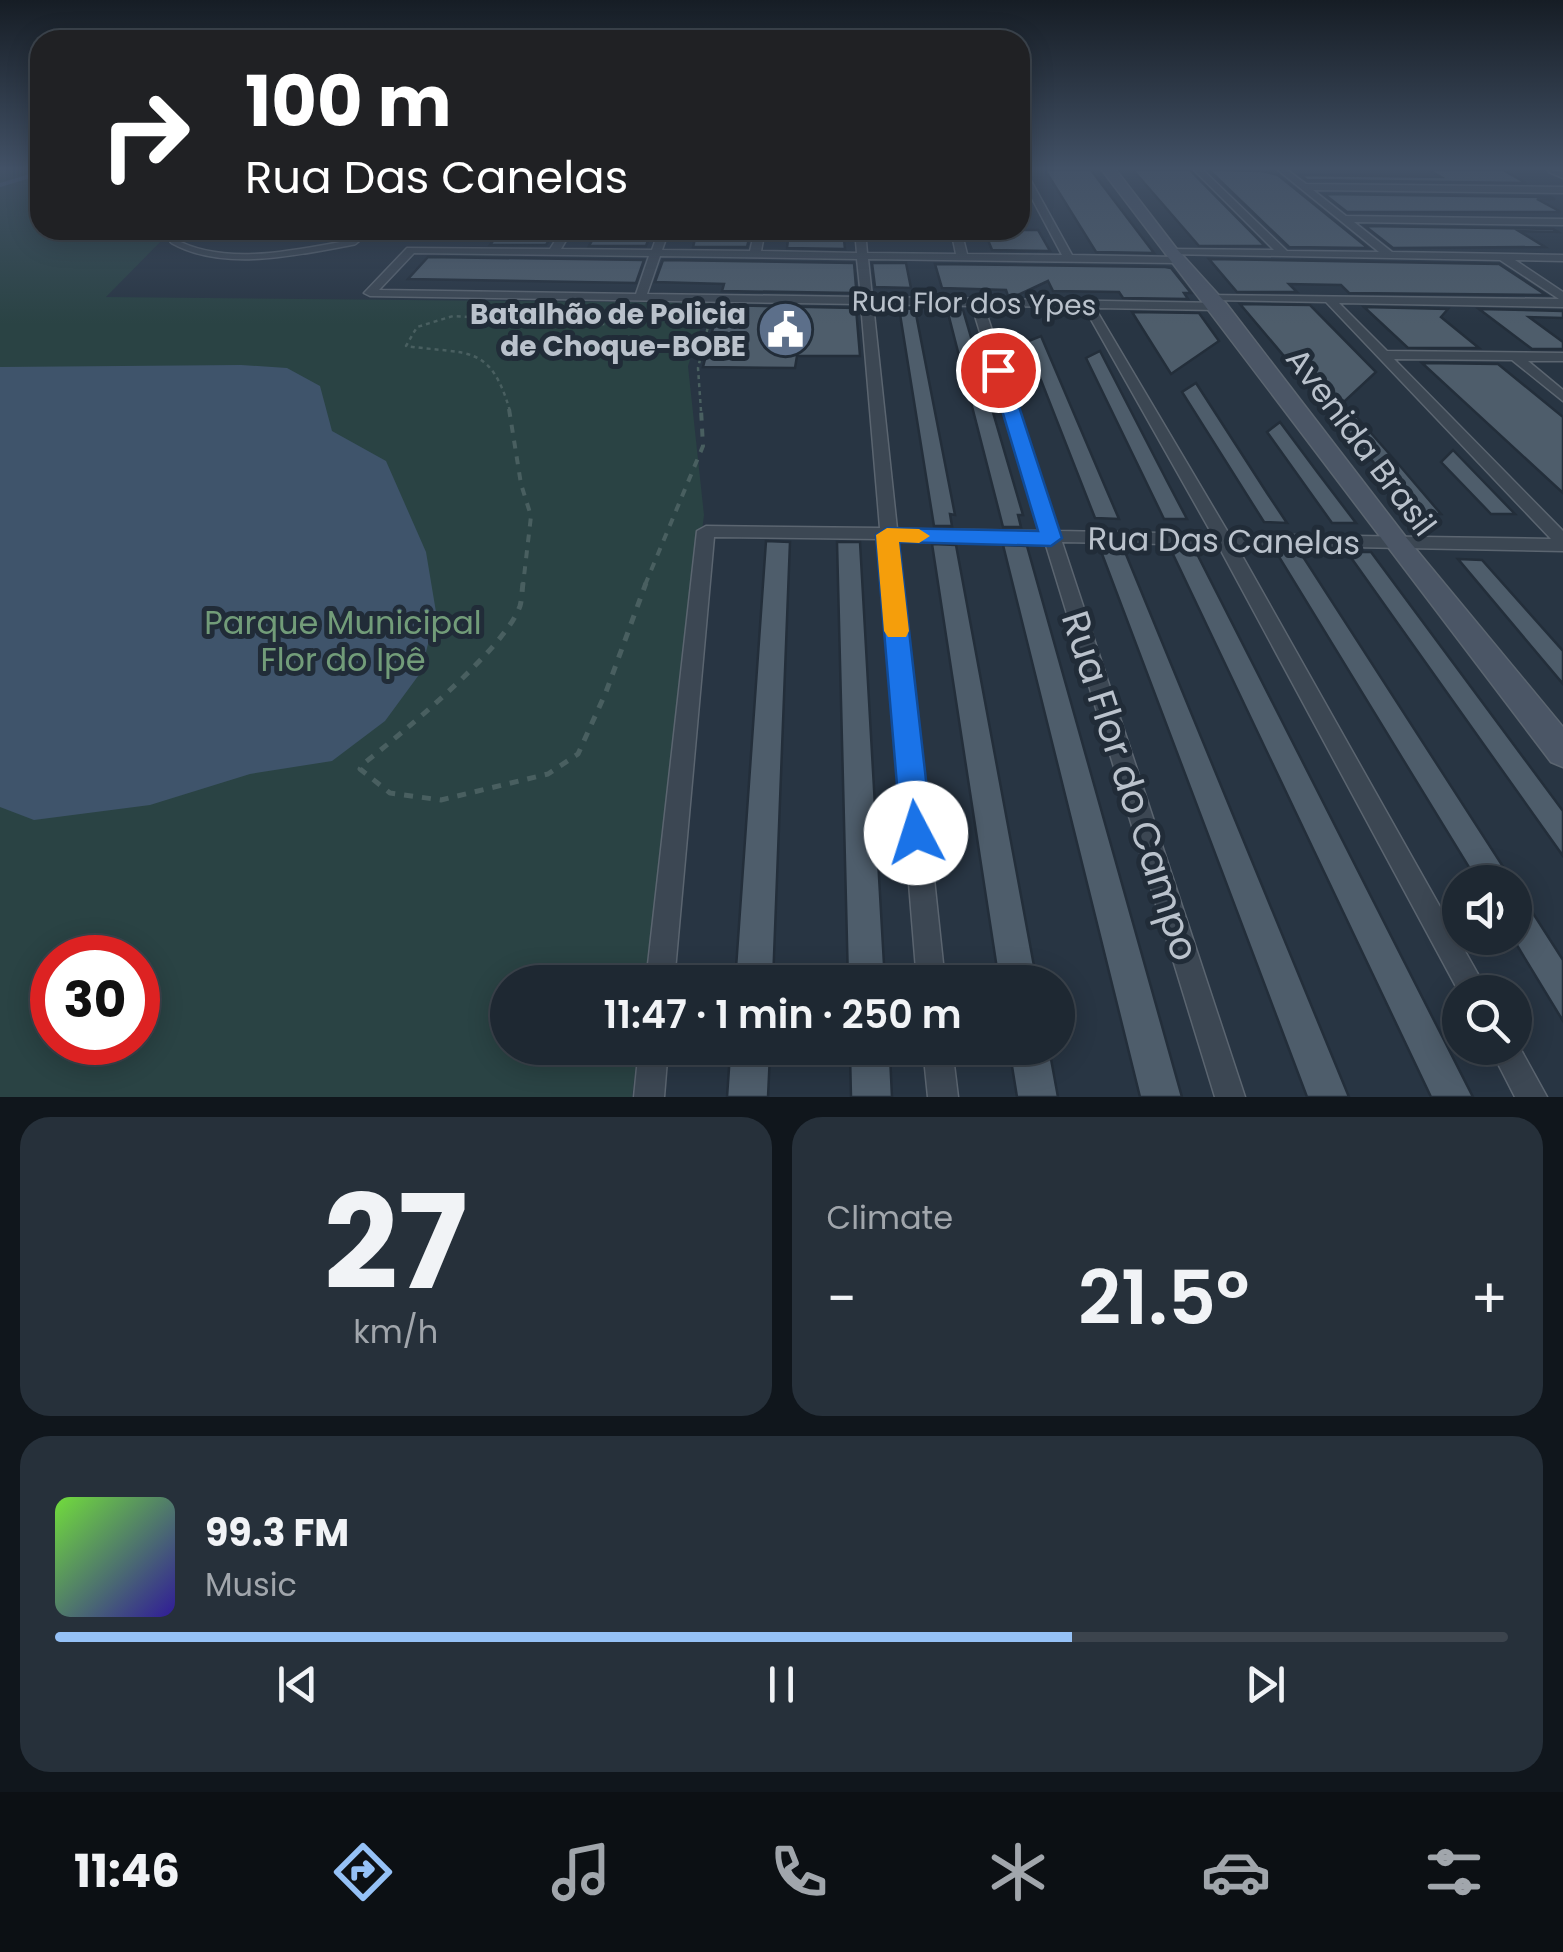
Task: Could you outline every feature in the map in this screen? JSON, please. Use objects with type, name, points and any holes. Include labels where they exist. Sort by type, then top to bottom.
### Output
[{"type":"street","points":[[1049,221],[1069,259]]},
{"type":"street","name":"Avenida Brasil","points":[[1147,221],[1563,752]]},
{"type":"street","points":[[1250,221],[1284,254]]},
{"type":"street","points":[[1347,221],[1390,255]]},
{"type":"street","points":[[1504,221],[1563,222]]},
{"type":"street","points":[[554,251],[561,240]]},
{"type":"street","points":[[640,298],[661,240]]},
{"type":"street","points":[[754,254],[758,240]]},
{"type":"street","points":[[861,240],[929,965]]},
{"type":"street","points":[[958,240],[962,257]]},
{"type":"street","name":"Rua Flor dos Ypes","points":[[554,251],[455,245],[411,250],[370,293],[1088,304],[1329,298],[1563,300]]},
{"type":"street","points":[[554,251],[1069,259],[1284,254],[1563,258]]},
{"type":"street","points":[[1502,257],[1563,300]]},
{"type":"street","points":[[1329,298],[1563,543]]},
{"type":"street","name":"Rua Flor do Campo","points":[[977,303],[1230,1097]]},
{"type":"street","points":[[1088,304],[1226,542],[1465,975]]},
{"type":"street","points":[[1384,355],[1563,357]]},
{"type":"street","points":[[1515,356],[1563,397]]},
{"type":"street","name":"Rua Das Canelas","points":[[662,965],[706,531],[1226,542],[1563,543]]},
{"type":"street","points":[[649,1097],[652,1065]]},
{"type":"street","points":[[939,1065],[942,1097]]},
{"type":"street","points":[[1514,1065],[1532,1097]]},
{"type":"lane","points":[[175,240],[177,246],[199,252],[248,254],[356,240]]},
{"type":"path","points":[[710,318],[574,326],[454,316],[418,324],[410,330],[406,346],[477,356],[499,375],[515,429],[521,484],[531,516],[520,607],[489,650],[403,733],[363,764],[360,769],[370,780],[390,793],[442,800],[548,774],[578,754],[606,692],[665,529],[702,446],[698,368],[715,299]]},
{"type":"green space","name":"Parque Municipal Flor do Ipê","points":[[0,221],[30,221],[30,240],[162,240],[106,297],[709,303],[688,366],[704,515],[648,965],[490,965],[490,1065],[636,1065],[632,1097],[0,1097]]},
{"type":"water","points":[[0,367],[287,368],[320,386],[332,431],[386,461],[426,552],[436,612],[421,672],[385,721],[332,761],[250,774],[150,805],[34,820],[0,807]]},
{"type":"building","points":[[1077,221],[1130,221],[1154,253],[1096,252]]},
{"type":"building","points":[[1177,221],[1241,221],[1265,246],[1199,246]]},
{"type":"building","points":[[1262,221],[1335,221],[1368,248],[1289,247]]},
{"type":"building","points":[[1365,226],[1558,232],[1519,231],[1545,247],[1393,248]]},
{"type":"building","points":[[1030,230],[1038,230],[1050,251],[992,250],[988,240],[1030,240]]},
{"type":"building","points":[[494,240],[549,240],[546,245],[490,245]]},
{"type":"building","points":[[592,240],[648,240],[646,246],[589,246]]},
{"type":"building","points":[[695,240],[749,240],[747,247],[693,247]]},
{"type":"building","points":[[788,240],[844,240],[845,249],[787,248]]},
{"type":"building","points":[[428,257],[644,260],[636,283],[408,279]]},
{"type":"building","points":[[1209,259],[1499,264],[1546,295],[1349,293],[1341,285],[1289,284],[1297,292],[1237,292]]},
{"type":"building","points":[[663,260],[854,263],[856,287],[854,293],[722,291],[724,284],[655,282]]},
{"type":"building","points":[[872,263],[906,263],[911,288],[875,287]]},
{"type":"building","points":[[935,264],[1165,267],[1171,268],[1191,293],[1184,293],[1188,299],[1123,298],[1119,292],[1053,291],[1048,281],[1008,296],[1006,290],[942,288]]},
{"type":"building","points":[[1240,304],[1310,305],[1376,372],[1332,413]]},
{"type":"building","name":"Batalhão de Policia de Choque-BOBE","points":[[719,305],[856,308],[860,356],[797,356],[795,368],[703,367]]},
{"type":"building","points":[[1364,307],[1448,309],[1441,317],[1479,348],[1408,348]]},
{"type":"building","points":[[899,308],[915,309],[955,515],[950,514],[952,526],[934,526]]},
{"type":"building","points":[[947,309],[963,310],[1023,515],[1018,515],[1021,527],[1003,527]]},
{"type":"building","points":[[1479,309],[1563,311],[1563,318],[1529,317],[1563,342],[1563,349],[1532,349]]},
{"type":"building","points":[[1132,312],[1199,313],[1219,341],[1171,374]]},
{"type":"building","points":[[1041,336],[1119,519],[1095,518],[1026,342]]},
{"type":"building","points":[[1100,351],[1187,519],[1164,519],[1086,358]]},
{"type":"building","points":[[1422,363],[1498,364],[1563,417],[1563,493]]},
{"type":"building","points":[[1196,383],[1287,523],[1264,522],[1182,392]]},
{"type":"building","points":[[1356,416],[1441,514],[1417,514],[1344,427]]},
{"type":"building","points":[[1280,422],[1356,523],[1332,523],[1267,432]]},
{"type":"building","points":[[1453,450],[1515,514],[1491,514],[1441,462]]},
{"type":"building","points":[[766,541],[790,542],[774,965],[736,965]]},
{"type":"building","points":[[837,542],[860,542],[884,965],[848,965]]},
{"type":"building","points":[[932,544],[956,545],[1034,965],[996,965]]},
{"type":"building","points":[[1003,545],[1027,546],[1182,1097],[1140,1097]]},
{"type":"building","points":[[1099,546],[1123,547],[1349,1097],[1307,1097]]},
{"type":"building","points":[[1170,548],[1194,548],[1442,1036],[1442,1065],[1457,1065],[1473,1097],[1431,1097]]},
{"type":"building","points":[[1276,552],[1300,552],[1502,865],[1468,865]]},
{"type":"building","points":[[1347,552],[1371,552],[1563,811],[1563,856]]},
{"type":"building","points":[[1458,559],[1482,560],[1563,651],[1563,684]]},
{"type":"building","points":[[1532,912],[1563,960],[1563,1021],[1523,955],[1532,955]]},
{"type":"building","points":[[729,1065],[769,1065],[768,1097],[727,1097]]},
{"type":"building","points":[[850,1065],[890,1065],[892,1097],[851,1097]]},
{"type":"building","points":[[1012,1065],[1052,1065],[1058,1097],[1017,1097]]},
{"type":"slow traffic","points":[[897,631],[887,535],[919,536]]},
{"type":"place","name":"Batalhão de Policia de Choque-BOBE","points":[[785,330]]},
{"type":"route","points":[[916,833],[887,535],[1051,538],[998,370]]}]
